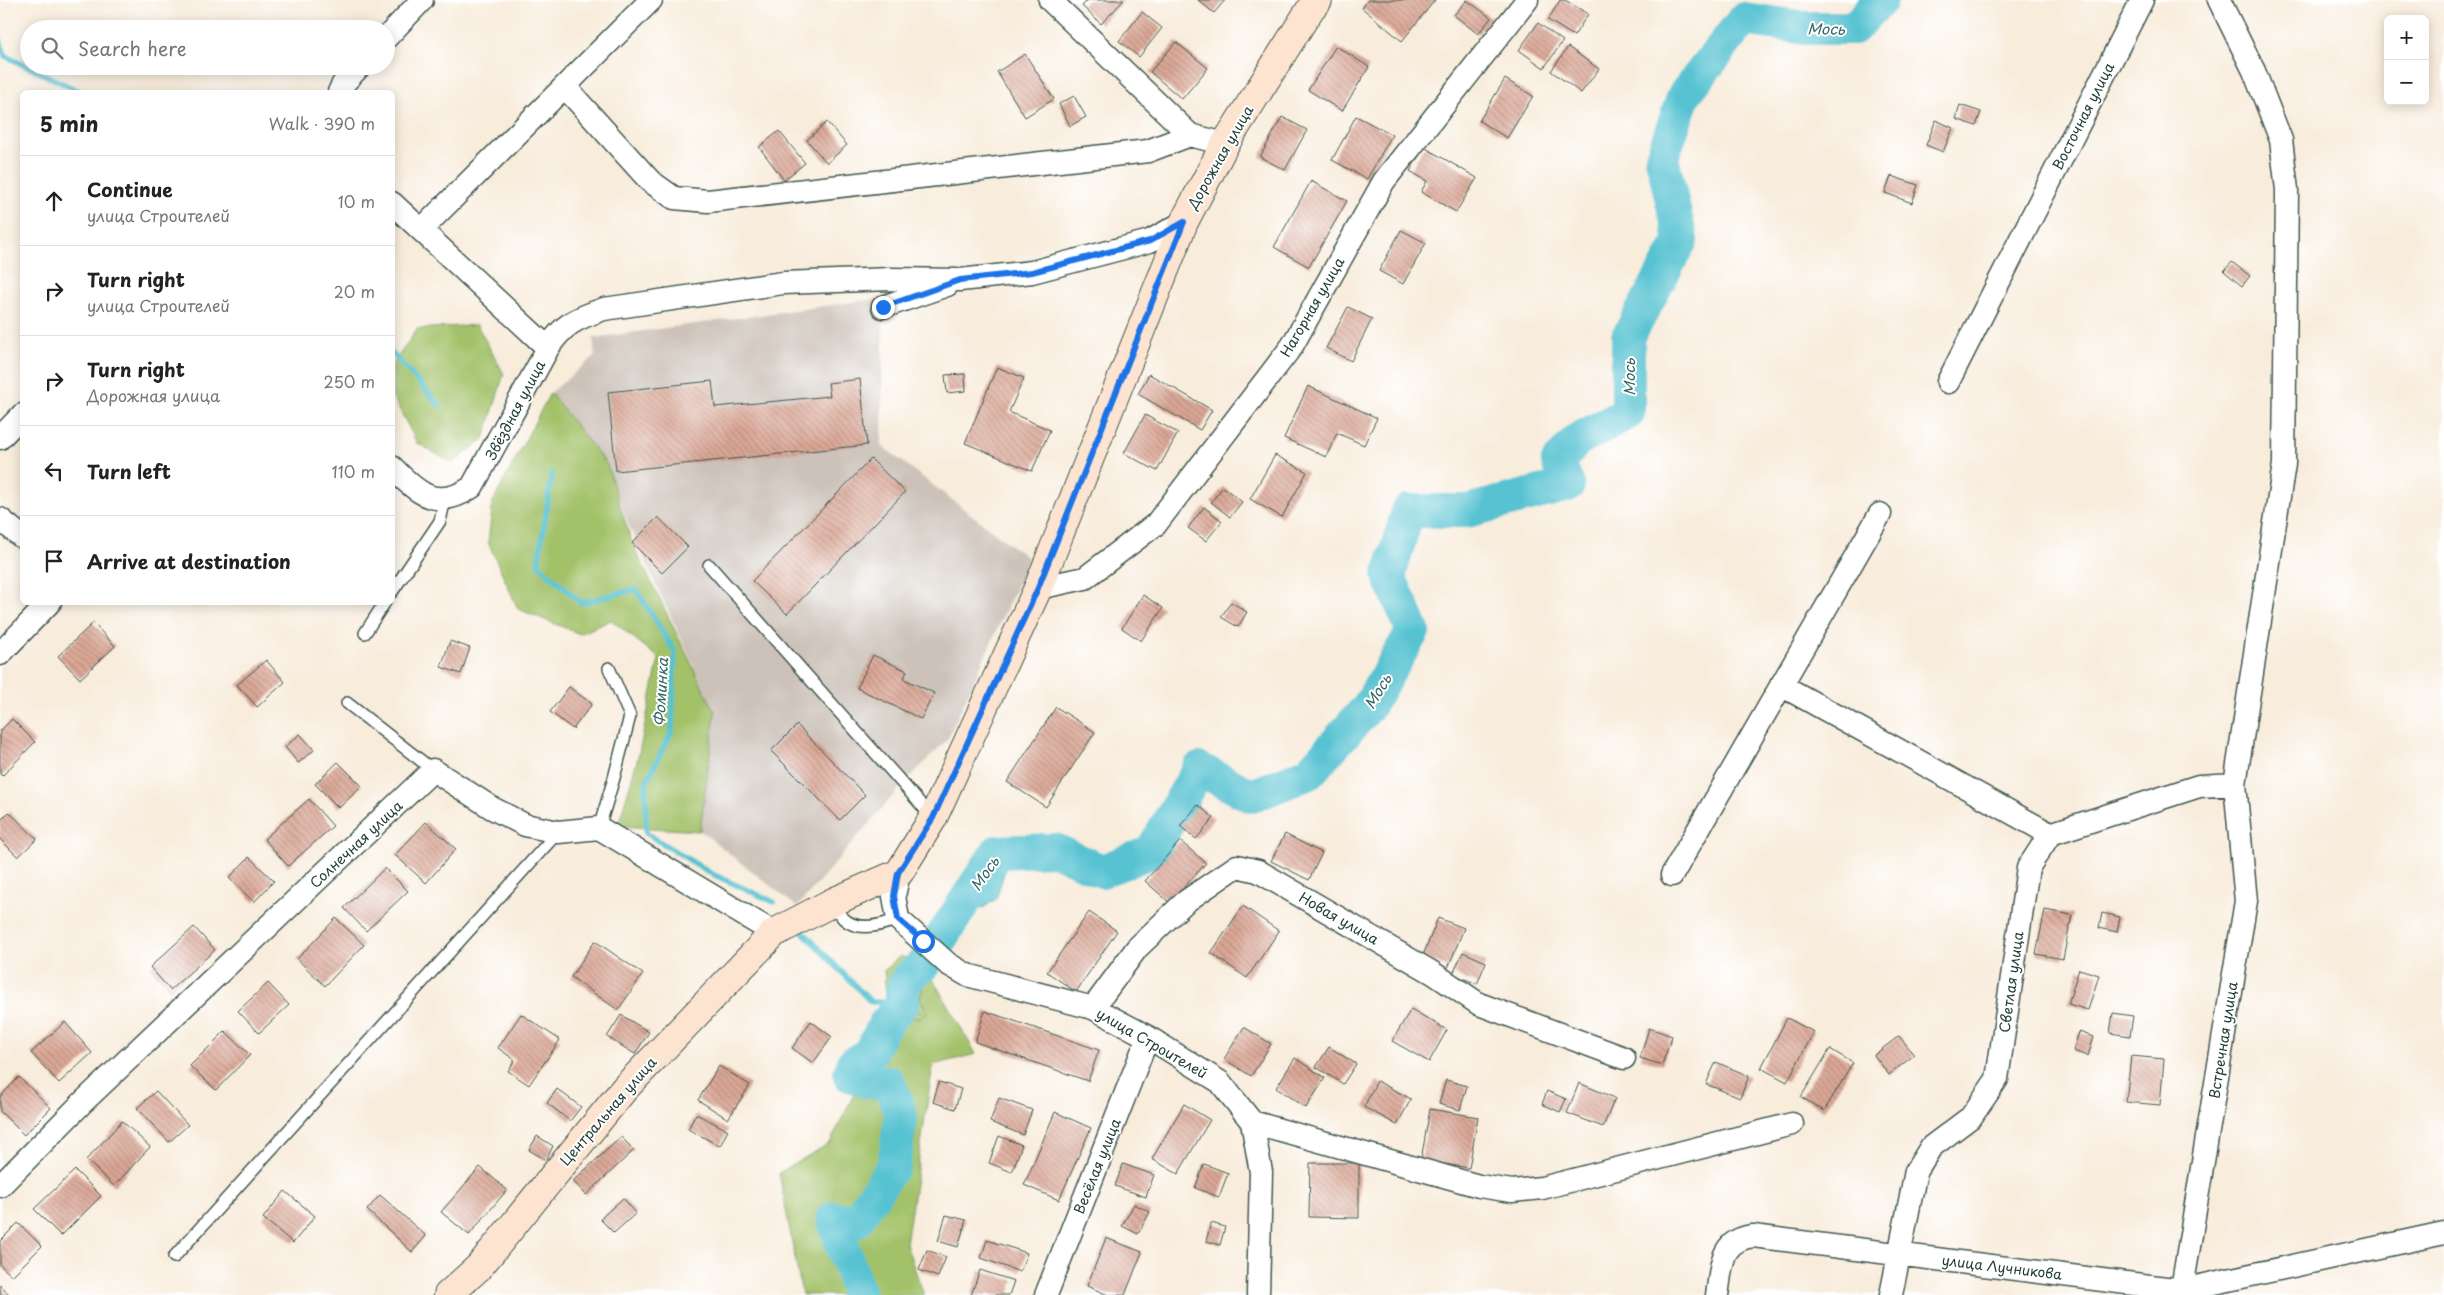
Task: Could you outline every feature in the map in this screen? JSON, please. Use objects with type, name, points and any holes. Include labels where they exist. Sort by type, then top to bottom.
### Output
[{"type":"street","points":[[395,28],[422,0]]},
{"type":"street","points":[[422,229],[651,0]]},
{"type":"street","points":[[1050,0],[1190,135],[1225,144]]},
{"type":"street","name":"Дорожная улица","points":[[898,873],[933,818],[1038,588],[1184,222],[1225,144],[1311,8],[1318,0]]},
{"type":"street","name":"Нагорная улица","points":[[1038,588],[1085,578],[1156,524],[1292,346],[1384,181],[1527,0]]},
{"type":"street","name":"Восточная улица","points":[[1948,382],[2142,0]]},
{"type":"street","name":"Встречная улица","points":[[2182,1292],[2246,901],[2235,784],[2284,464],[2287,190],[2281,140],[2254,71],[2219,0]]},
{"type":"street","points":[[340,90],[352,75]]},
{"type":"street","points":[[565,87],[650,181],[674,198],[708,201],[1148,151],[1190,135]]},
{"type":"street","name":"Звёздная улица","points":[[395,206],[548,348],[472,487],[458,496],[445,499]]},
{"type":"street","points":[[548,348],[558,332],[578,317],[604,309],[783,282],[891,279],[960,280],[1032,272],[1150,241],[1184,222]]},
{"type":"street","points":[[883,307],[960,280]]},
{"type":"street","points":[[0,438],[20,418]]},
{"type":"street","points":[[395,470],[412,488],[430,498],[445,499]]},
{"type":"street","points":[[1672,875],[1880,514]]},
{"type":"street","points":[[0,519],[20,536]]},
{"type":"street","points":[[0,654],[47,605]]},
{"type":"street","points":[[1781,685],[2050,834],[2199,786],[2235,784]]},
{"type":"street","points":[[433,770],[492,808],[525,825],[558,832],[599,828],[774,932]]},
{"type":"street","name":"Солнечная улица","points":[[0,1186],[82,1104],[433,770]]},
{"type":"street","name":"Светлая улица","points":[[1891,1295],[1916,1171],[1931,1147],[1971,1117],[1997,1079],[2028,868],[2050,834]]},
{"type":"street","name":"Новая улица","points":[[1093,1008],[1137,948],[1185,902],[1237,866],[1258,871],[1433,973],[1479,1004],[1624,1058]]},
{"type":"street","points":[[898,873],[894,896],[898,919]]},
{"type":"street","name":"Центральная улица","points":[[448,1295],[479,1267],[624,1088],[774,932],[833,902],[898,873]]},
{"type":"street","name":"улица Строителей","points":[[898,919],[948,964],[967,975],[1093,1008],[1148,1038],[1220,1082],[1252,1122],[1261,1172],[1258,1295]]},
{"type":"street","name":"Весёлая улица","points":[[1046,1295],[1148,1038]]},
{"type":"street","points":[[1252,1122],[1479,1186],[1512,1191],[1542,1188],[1792,1124]]},
{"type":"street","name":"улица Лучникова","points":[[1717,1295],[1724,1255],[1731,1244],[1739,1238],[1753,1236],[2182,1292],[2444,1233]]},
{"type":"lane","points":[[395,588],[440,521],[445,499]]},
{"type":"lane","points":[[709,565],[933,818]]},
{"type":"lane","points":[[365,633],[383,605]]},
{"type":"lane","points":[[599,828],[630,716],[609,668]]},
{"type":"lane","points":[[347,703],[433,770]]},
{"type":"lane","points":[[174,1257],[558,832]]},
{"type":"lane","points":[[833,902],[845,920],[864,926],[885,925],[898,919]]},
{"type":"shaded area","points":[[883,298],[882,446],[1029,559],[947,740],[903,784],[797,907],[678,813],[715,712],[628,524],[607,465],[550,393],[595,356],[593,338]]},
{"type":"green space","points":[[477,325],[504,374],[484,439],[453,463],[417,443],[395,401],[395,361],[417,329]]},
{"type":"green space","points":[[550,393],[607,465],[632,543],[715,712],[700,831],[618,826],[638,757],[659,658],[611,620],[580,634],[518,609],[488,542],[493,502]]},
{"type":"green space","points":[[900,956],[924,964],[976,1054],[933,1065],[906,1244],[924,1295],[802,1295],[779,1173],[830,1143],[888,1025],[884,970]]},
{"type":"green space","points":[[904,979],[921,985],[923,990],[920,999],[927,1010],[926,1014],[920,1018],[909,1017],[897,1003],[894,992],[895,987]]},
{"type":"water","points":[[990,851],[993,860],[1004,858],[1008,861],[996,899],[983,908],[975,906],[976,899],[965,886],[975,862]]},
{"type":"building","points":[[1088,0],[1124,0],[1101,24],[1082,6]]},
{"type":"building","points":[[1198,0],[1225,0],[1214,13]]},
{"type":"building","points":[[1368,0],[1435,0],[1402,41],[1362,8]]},
{"type":"building","points":[[1467,0],[1491,18],[1478,34],[1454,15]]},
{"type":"building","points":[[1560,0],[1565,0],[1588,14],[1574,36],[1548,20]]},
{"type":"building","points":[[1142,12],[1162,28],[1139,57],[1119,41]]},
{"type":"building","points":[[1538,23],[1563,41],[1544,68],[1519,50]]},
{"type":"building","points":[[1176,42],[1208,68],[1182,99],[1150,72]]},
{"type":"building","points":[[1336,46],[1369,67],[1342,111],[1308,90]]},
{"type":"building","points":[[1568,47],[1599,69],[1581,93],[1551,71]]},
{"type":"building","points":[[1025,54],[1054,99],[1025,117],[997,72]]},
{"type":"building","points":[[1505,79],[1533,96],[1507,138],[1479,121]]},
{"type":"building","points":[[1074,96],[1086,117],[1070,126],[1059,104]]},
{"type":"building","points":[[1960,105],[1981,112],[1976,126],[1956,119]]},
{"type":"building","points":[[1356,116],[1392,135],[1367,179],[1332,160]]},
{"type":"building","points":[[1282,117],[1307,130],[1285,170],[1260,157]]},
{"type":"building","points":[[1936,120],[1953,128],[1943,152],[1926,145]]},
{"type":"building","points":[[827,122],[847,145],[827,163],[807,140]]},
{"type":"building","points":[[779,131],[805,163],[784,180],[759,147]]},
{"type":"building","points":[[1424,147],[1477,178],[1456,212],[1421,192],[1427,181],[1410,171]]},
{"type":"building","points":[[1891,176],[1918,185],[1912,203],[1885,193]]},
{"type":"building","points":[[1311,181],[1347,201],[1309,267],[1274,247]]},
{"type":"building","points":[[1401,230],[1426,243],[1403,284],[1379,271]]},
{"type":"building","points":[[2232,262],[2250,276],[2242,286],[2224,271]]},
{"type":"building","points":[[1348,307],[1372,319],[1351,361],[1326,348]]},
{"type":"building","points":[[997,367],[1024,378],[1009,412],[1050,430],[1032,471],[965,443]]},
{"type":"building","points":[[965,374],[966,391],[947,393],[945,375]]},
{"type":"building","points":[[1149,374],[1212,410],[1200,430],[1138,394]]},
{"type":"building","points":[[860,379],[867,445],[616,471],[608,392],[712,381],[715,407],[830,396],[828,383]]},
{"type":"building","points":[[1308,386],[1377,418],[1364,445],[1337,433],[1326,457],[1284,438]]},
{"type":"building","points":[[1145,415],[1178,433],[1157,471],[1124,453]]},
{"type":"building","points":[[1275,455],[1307,472],[1282,517],[1250,499]]},
{"type":"building","points":[[871,459],[905,492],[787,614],[752,581]]},
{"type":"building","points":[[1223,487],[1242,502],[1230,517],[1211,502]]},
{"type":"building","points":[[1204,507],[1222,521],[1206,541],[1188,528]]},
{"type":"building","points":[[658,517],[688,547],[662,573],[632,543]]},
{"type":"building","points":[[1143,595],[1163,608],[1141,641],[1122,628]]},
{"type":"building","points":[[1231,602],[1247,612],[1238,627],[1221,617]]},
{"type":"building","points":[[93,623],[115,646],[80,679],[58,656]]},
{"type":"building","points":[[450,641],[470,648],[461,674],[441,667]]},
{"type":"building","points":[[873,655],[907,671],[904,679],[934,693],[921,719],[857,688]]},
{"type":"building","points":[[266,660],[285,682],[257,707],[237,685]]},
{"type":"building","points":[[569,687],[592,704],[573,729],[550,712]]},
{"type":"building","points":[[1056,707],[1095,732],[1046,807],[1007,782]]},
{"type":"building","points":[[12,719],[35,742],[2,776],[0,774],[0,731]]},
{"type":"building","points":[[797,725],[865,795],[840,820],[771,751]]},
{"type":"building","points":[[300,734],[314,750],[298,763],[285,747]]},
{"type":"building","points":[[338,762],[362,786],[339,808],[315,784]]},
{"type":"building","points":[[309,799],[333,826],[288,866],[264,839]]},
{"type":"building","points":[[1198,805],[1214,818],[1196,839],[1180,826]]},
{"type":"building","points":[[9,812],[37,839],[18,857],[0,839],[0,821]]},
{"type":"building","points":[[426,822],[456,849],[426,883],[395,855]]},
{"type":"building","points":[[1285,834],[1322,853],[1309,880],[1271,861]]},
{"type":"building","points":[[1180,841],[1206,863],[1170,903],[1145,881]]},
{"type":"building","points":[[249,857],[274,881],[254,902],[229,878]]},
{"type":"building","points":[[385,868],[408,891],[366,931],[344,908]]},
{"type":"building","points":[[1243,906],[1279,931],[1247,978],[1211,953]]},
{"type":"building","points":[[2045,910],[2072,915],[2063,959],[2036,954]]},
{"type":"building","points":[[1089,912],[1117,931],[1076,992],[1047,972]]},
{"type":"building","points":[[2102,913],[2120,917],[2117,932],[2099,928]]},
{"type":"building","points":[[336,918],[364,945],[325,986],[297,959]]},
{"type":"building","points":[[1438,918],[1464,928],[1448,968],[1422,958]]},
{"type":"building","points":[[194,927],[215,950],[170,990],[150,967]]},
{"type":"building","points":[[595,941],[643,974],[618,1010],[571,977]]},
{"type":"building","points":[[1463,952],[1486,962],[1477,984],[1453,974]]},
{"type":"building","points":[[2079,969],[2099,975],[2088,1010],[2068,1004]]},
{"type":"building","points":[[268,983],[289,1005],[259,1033],[238,1011]]},
{"type":"building","points":[[1411,1009],[1447,1030],[1429,1062],[1392,1041]]},
{"type":"building","points":[[985,1011],[1099,1050],[1088,1081],[975,1042]]},
{"type":"building","points":[[2113,1013],[2133,1016],[2130,1036],[2110,1033]]},
{"type":"building","points":[[521,1014],[560,1040],[529,1085],[508,1071],[515,1060],[498,1048]]},
{"type":"building","points":[[621,1015],[649,1032],[635,1054],[607,1037]]},
{"type":"building","points":[[1787,1018],[1814,1032],[1787,1082],[1761,1068]]},
{"type":"building","points":[[811,1021],[832,1037],[813,1063],[792,1048]]},
{"type":"building","points":[[65,1022],[92,1053],[59,1083],[31,1053]]},
{"type":"building","points":[[1244,1027],[1271,1044],[1251,1076],[1224,1059]]},
{"type":"building","points":[[1649,1028],[1672,1036],[1662,1065],[1640,1058]]},
{"type":"building","points":[[225,1031],[250,1055],[216,1090],[190,1066]]},
{"type":"building","points":[[2079,1032],[2094,1037],[2088,1056],[2073,1051]]},
{"type":"building","points":[[1899,1036],[1914,1055],[1889,1075],[1874,1055]]},
{"type":"building","points":[[1329,1047],[1356,1064],[1343,1084],[1316,1067]]},
{"type":"building","points":[[1830,1049],[1853,1063],[1824,1111],[1801,1097]]},
{"type":"building","points":[[2131,1056],[2164,1059],[2160,1105],[2126,1102]]},
{"type":"building","points":[[1295,1058],[1325,1078],[1306,1108],[1276,1088]]},
{"type":"building","points":[[1716,1062],[1749,1076],[1740,1098],[1706,1084]]},
{"type":"building","points":[[719,1066],[750,1085],[728,1119],[698,1100]]},
{"type":"building","points":[[19,1077],[51,1108],[24,1135],[0,1111],[0,1097]]},
{"type":"building","points":[[1446,1080],[1467,1086],[1460,1110],[1439,1104]]},
{"type":"building","points":[[1377,1081],[1411,1099],[1397,1125],[1364,1107]]},
{"type":"building","points":[[939,1082],[961,1089],[955,1109],[933,1102]]},
{"type":"building","points":[[1579,1083],[1615,1098],[1603,1127],[1567,1113]]},
{"type":"building","points":[[557,1089],[581,1107],[570,1121],[547,1103]]},
{"type":"building","points":[[156,1091],[188,1125],[169,1142],[137,1108]]},
{"type":"building","points":[[1547,1091],[1566,1099],[1560,1112],[1542,1104]]},
{"type":"building","points":[[999,1098],[1032,1110],[1023,1135],[990,1122]]},
{"type":"building","points":[[1184,1104],[1210,1120],[1178,1174],[1152,1159]]},
{"type":"building","points":[[1430,1109],[1478,1117],[1469,1168],[1421,1160]]},
{"type":"building","points":[[1055,1112],[1091,1128],[1059,1200],[1024,1185]]},
{"type":"building","points":[[696,1114],[728,1130],[720,1146],[688,1129]]},
{"type":"building","points":[[122,1121],[150,1147],[114,1186],[86,1160]]},
{"type":"building","points":[[537,1136],[553,1146],[546,1160],[529,1150]]},
{"type":"building","points":[[999,1136],[1022,1145],[1012,1172],[989,1163]]},
{"type":"building","points":[[621,1137],[634,1150],[586,1195],[573,1181]]},
{"type":"building","points":[[1310,1163],[1359,1163],[1359,1218],[1309,1217]]},
{"type":"building","points":[[1123,1164],[1154,1175],[1146,1197],[1115,1186]]},
{"type":"building","points":[[1204,1164],[1228,1173],[1219,1197],[1195,1188]]},
{"type":"building","points":[[480,1167],[507,1190],[469,1235],[441,1212]]},
{"type":"building","points":[[75,1170],[101,1196],[61,1236],[34,1209]]},
{"type":"building","points":[[285,1191],[315,1216],[293,1243],[263,1218]]},
{"type":"building","points":[[380,1195],[426,1236],[412,1252],[367,1210]]},
{"type":"building","points":[[623,1198],[636,1213],[614,1233],[600,1219]]},
{"type":"building","points":[[1134,1204],[1150,1212],[1138,1234],[1122,1226]]},
{"type":"building","points":[[946,1215],[966,1220],[958,1247],[938,1241]]},
{"type":"building","points":[[18,1223],[42,1246],[12,1276],[0,1265],[0,1241]]},
{"type":"building","points":[[1211,1223],[1225,1227],[1220,1245],[1206,1241]]},
{"type":"building","points":[[1106,1238],[1142,1252],[1125,1295],[1108,1295],[1087,1286]]},
{"type":"building","points":[[987,1240],[1027,1253],[1020,1272],[981,1258]]},
{"type":"building","points":[[927,1250],[946,1257],[938,1277],[919,1270]]},
{"type":"building","points":[[980,1270],[1014,1281],[1009,1295],[971,1295]]},
{"type":"building","points":[[0,1285],[9,1295],[0,1295]]},
{"type":"waterway","name":"Мось","points":[[859,1295],[833,1218],[856,1221],[894,1165],[901,1115],[889,1083],[865,1081],[850,1075],[853,1063],[869,1054],[885,1024],[903,1002],[902,990],[907,980],[924,964],[997,852],[1055,850],[1102,871],[1151,852],[1199,769],[1252,796],[1309,773],[1368,707],[1413,631],[1389,576],[1408,511],[1467,511],[1568,485],[1558,462],[1577,440],[1628,413],[1628,337],[1681,240],[1662,158],[1684,95],[1744,19],[1805,28],[1854,28],[1881,0]]},
{"type":"waterway","name":"Фоминка","points":[[0,40],[5,56],[20,63]]},
{"type":"waterway","name":"Фоминка","points":[[45,75],[77,90]]},
{"type":"waterway","name":"Фоминка","points":[[395,356],[440,406]]},
{"type":"waterway","name":"Фоминка","points":[[552,473],[538,564],[581,603],[636,589],[675,652],[672,731],[646,783],[646,833],[712,874],[774,902]]},
{"type":"waterway","name":"Фоминка","points":[[803,932],[871,1002],[903,1002]]},
{"type":"route","points":[[883,307],[960,280],[1032,272],[1150,241],[1184,222],[1038,588],[933,818],[898,873],[894,896],[898,919],[923,941]]}]
